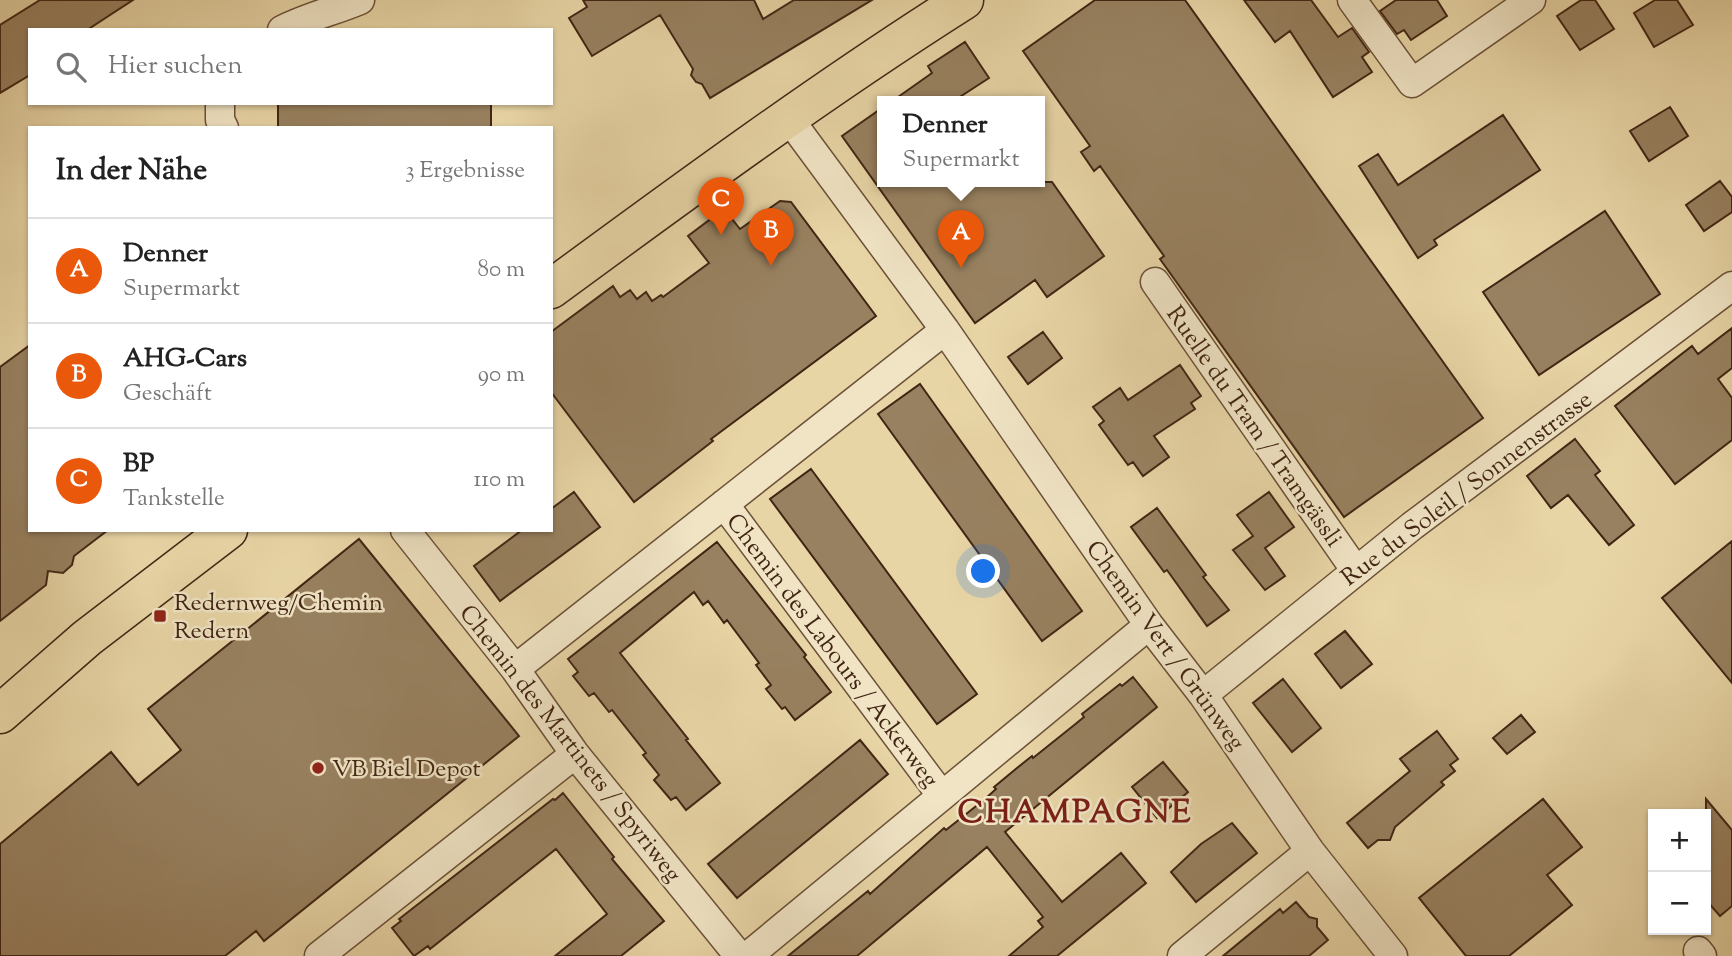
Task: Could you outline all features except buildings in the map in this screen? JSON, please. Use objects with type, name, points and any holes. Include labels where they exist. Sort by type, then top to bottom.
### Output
[{"type":"main road","points":[[553,288],[787,116],[964,0]]},
{"type":"main road","points":[[0,714],[87,638],[225,532]]},
{"type":"street","points":[[286,28],[360,0]]},
{"type":"street","points":[[1352,0],[1412,83],[1531,0]]},
{"type":"street","points":[[220,105],[220,120],[223,126]]},
{"type":"street","name":"Chemin Vert / Grünweg","points":[[787,116],[945,330],[1149,625],[1203,695],[1310,851],[1393,956]]},
{"type":"street","name":"Ruelle du Tram / Tramgässli","points":[[1155,282],[1356,571]]},
{"type":"street","name":"Rue du Soleil / Sonnenstrasse","points":[[1203,695],[1412,526],[1732,286]]},
{"type":"street","points":[[515,669],[945,330]]},
{"type":"street","name":"Chemin des Labours / Ackerweg","points":[[724,505],[943,796]]},
{"type":"street","name":"Chemin des Martinets / Spyriweg","points":[[407,532],[515,669],[575,754],[739,956]]},
{"type":"street","points":[[748,956],[1149,625]]},
{"type":"street","points":[[334,951],[575,754]]},
{"type":"street","points":[[1182,956],[1310,851]]},
{"type":"place","name":"BP","points":[[721,235]]},
{"type":"place","name":"AHG-Cars","points":[[771,266]]},
{"type":"place","name":"Denner","points":[[961,268]]},
{"type":"place","name":"Redernweg/Chemin Redern","points":[[160,616]]},
{"type":"place","name":"VB Biel Depot","points":[[318,768]]},
{"type":"district","name":"CHAMPAGNE","points":[[1075,811]]}]
